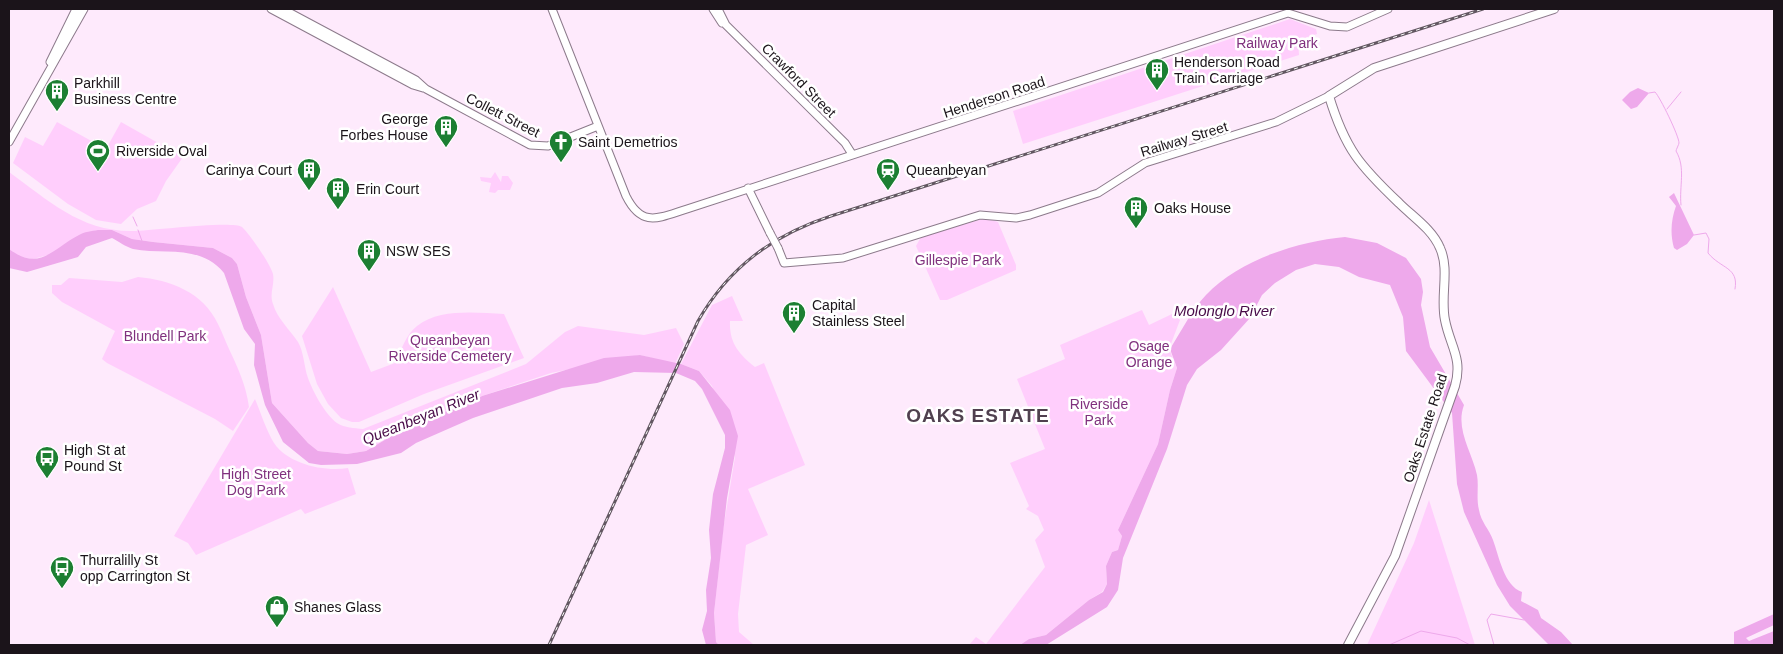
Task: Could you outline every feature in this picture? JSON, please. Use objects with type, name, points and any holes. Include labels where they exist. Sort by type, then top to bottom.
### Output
[{"type":"main road","name":"Railway Street","points":[[1329,96],[1374,68],[1554,9]]},
{"type":"main road","name":"Oaks Estate Road","points":[[1329,96],[1341,134],[1356,159],[1432,234],[1441,250],[1445,266],[1445,319],[1458,362],[1455,386],[1395,556],[1348,645]]},
{"type":"street","points":[[46,75],[76,9]]},
{"type":"street","points":[[9,142],[84,9]]},
{"type":"street","name":"Collett Street","points":[[271,9],[413,85],[426,89],[533,146],[548,146],[598,126]]},
{"type":"street","name":"Collett Street","points":[[283,9],[416,80],[426,89]]},
{"type":"street","name":"Henderson Road","points":[[552,9],[621,184],[636,212],[652,218],[1288,13],[1330,26],[1347,28],[1388,9]]},
{"type":"street","name":"Crawford Street","points":[[712,9],[718,20],[726,25],[845,143],[852,154]]},
{"type":"street","name":"Crawford Street","points":[[718,9],[726,25]]},
{"type":"street","points":[[64,33],[76,24]]},
{"type":"street","name":"Railway Street","points":[[748,188],[784,263],[843,258],[980,215],[1016,218],[1030,216],[1098,193],[1145,163],[1276,122],[1329,96]]},
{"type":"green space","name":"Railway Park","points":[[1290,19],[1316,29],[1317,34],[1298,40],[1299,55],[1023,144],[1013,111]]},
{"type":"green space","name":"Riverside Oval","points":[[57,122],[106,149],[121,122],[183,157],[166,181],[156,201],[137,209],[121,224],[96,220],[68,204],[13,163],[25,137],[43,146]]},
{"type":"green space","points":[[9,172],[66,212],[97,226],[114,230],[133,231],[208,225],[235,225],[242,227],[259,249],[273,274],[273,304],[300,346],[308,378],[316,396],[333,419],[346,427],[363,429],[526,364],[565,332],[578,326],[644,335],[676,328],[684,344],[675,364],[640,355],[551,373],[482,396],[473,402],[449,410],[395,434],[366,451],[347,454],[318,451],[308,443],[272,403],[261,335],[246,297],[237,264],[232,258],[213,248],[132,239],[112,230],[69,241],[52,254],[33,259],[19,257],[9,249]]},
{"type":"green space","points":[[495,172],[501,182],[502,176],[508,176],[513,183],[510,190],[498,190],[495,193],[489,192],[491,183],[481,181],[480,177],[491,178]]},
{"type":"green space","name":"Gillespie Park","points":[[986,218],[998,222],[1016,265],[1016,270],[947,300],[940,300],[916,246],[921,237]]},
{"type":"green space","name":"Blundell Park","points":[[138,277],[162,281],[184,290],[195,296],[212,313],[244,384],[248,399],[249,407],[233,431],[215,419],[107,363],[102,359],[115,331],[62,302],[52,293],[52,285],[61,285],[69,278],[122,282]]},
{"type":"green space","name":"Queanbeyan Riverside Cemetery","points":[[333,287],[371,372],[395,363],[413,329],[426,320],[448,314],[504,314],[524,358],[424,394],[359,422],[352,422],[341,418],[328,404],[317,384],[302,336]]},
{"type":"green space","points":[[732,296],[743,321],[730,321],[733,342],[740,353],[755,367],[764,363],[805,465],[748,489],[768,535],[746,545],[738,614],[739,632],[754,645],[719,645],[716,642],[714,613],[723,530],[735,457],[712,386],[699,371],[681,364],[712,305]]},
{"type":"green space","name":"Riverside Park","points":[[1142,310],[1149,325],[1172,314],[1180,320],[1169,349],[1177,368],[1158,444],[1118,530],[1122,536],[1118,550],[1112,552],[1106,566],[1107,584],[1102,592],[1089,600],[1046,635],[1029,639],[1020,645],[969,645],[976,637],[986,644],[1045,567],[1035,540],[1044,530],[1038,516],[1026,509],[1029,506],[1010,463],[1045,449],[1017,379],[1065,359],[1060,345]]},
{"type":"green space","name":"High Street Dog Park","points":[[255,399],[268,433],[280,450],[307,465],[328,469],[348,468],[356,494],[305,514],[301,509],[196,555],[188,543],[174,536]]},
{"type":"green space","points":[[1429,500],[1475,645],[1367,645],[1414,543]]},
{"type":"water","points":[[1638,88],[1649,93],[1637,107],[1631,109],[1622,100],[1630,92]]},
{"type":"water","points":[[1674,193],[1694,235],[1687,244],[1677,250],[1674,248],[1672,232],[1672,222],[1676,206],[1669,197]]},
{"type":"water","name":"Queanbeyan River","points":[[98,230],[112,230],[132,239],[213,248],[232,258],[237,264],[246,297],[261,335],[272,403],[308,443],[318,451],[347,454],[366,451],[395,434],[449,410],[473,402],[482,396],[604,358],[640,355],[681,364],[699,371],[730,410],[738,436],[727,498],[714,613],[716,642],[719,645],[706,645],[702,630],[707,611],[706,590],[711,558],[709,530],[713,494],[725,448],[725,435],[702,389],[695,381],[676,373],[634,372],[597,383],[562,388],[473,418],[416,443],[401,453],[357,464],[321,465],[309,463],[283,442],[265,405],[254,365],[255,344],[244,329],[224,273],[215,264],[193,254],[133,249],[112,238],[86,247],[78,257],[27,272],[9,268],[9,249],[20,256],[38,258],[46,256],[81,234]]},
{"type":"water","name":"Molonglo River","points":[[1345,237],[1377,243],[1406,258],[1421,279],[1423,292],[1421,305],[1430,347],[1464,405],[1462,414],[1463,432],[1477,475],[1478,506],[1481,518],[1491,536],[1506,577],[1516,589],[1522,592],[1521,601],[1538,610],[1541,618],[1561,632],[1573,645],[1549,645],[1510,606],[1497,585],[1464,512],[1457,484],[1452,413],[1406,351],[1403,317],[1390,285],[1359,277],[1339,267],[1315,264],[1296,270],[1275,283],[1262,295],[1250,318],[1221,350],[1197,369],[1187,385],[1167,449],[1123,558],[1118,590],[1107,607],[1046,645],[1020,645],[1029,639],[1046,635],[1089,600],[1103,592],[1107,584],[1106,566],[1112,552],[1118,550],[1122,536],[1118,530],[1158,444],[1177,368],[1170,349],[1201,301],[1220,283],[1252,262],[1290,248],[1327,239]]},
{"type":"water","points":[[1774,614],[1774,625],[1746,638],[1749,641],[1774,631],[1774,645],[1734,645],[1734,632]]},
{"type":"waterway","points":[[1649,93],[1655,92],[1657,95],[1678,139],[1679,143],[1676,151],[1681,164],[1681,205]]},
{"type":"waterway","points":[[1667,109],[1681,92]]},
{"type":"waterway","points":[[133,217],[137,226]]},
{"type":"waterway","points":[[138,230],[142,241]]},
{"type":"waterway","points":[[1694,235],[1706,233],[1709,239],[1708,253],[1732,272],[1736,282],[1735,289]]},
{"type":"waterway","points":[[1494,645],[1487,620],[1491,614],[1524,620]]},
{"type":"waterway","points":[[1389,645],[1421,631],[1457,638],[1470,645]]},
{"type":"railway","points":[[549,645],[698,321],[724,284],[754,255],[790,233],[831,216],[1483,9]]},
{"type":"place","name":"Henderson Road Train Carriage","points":[[1157,91]]},
{"type":"place","name":"Parkhill Business Centre","points":[[57,112]]},
{"type":"place","name":"George Forbes House","points":[[446,148]]},
{"type":"place","name":"Saint Demetrios","points":[[561,163]]},
{"type":"place","name":"Riverside Oval","points":[[98,172]]},
{"type":"place","name":"Carinya Court","points":[[309,191]]},
{"type":"place","name":"Queanbeyan","points":[[888,191]]},
{"type":"place","name":"Erin Court","points":[[338,210]]},
{"type":"place","name":"Oaks House","points":[[1136,229]]},
{"type":"place","name":"NSW SES","points":[[369,272]]},
{"type":"place","name":"Capital Stainless Steel","points":[[794,334]]},
{"type":"place","name":"High St at Pound St","points":[[47,479]]},
{"type":"place","name":"Thurralilly St opp Carrington St","points":[[62,589]]},
{"type":"place","name":"Shanes Glass","points":[[277,628]]},
{"type":"district","name":"OAKS ESTATE","points":[[978,415]]},
{"type":"park label","name":"Osage Orange","points":[[1149,354]]}]
